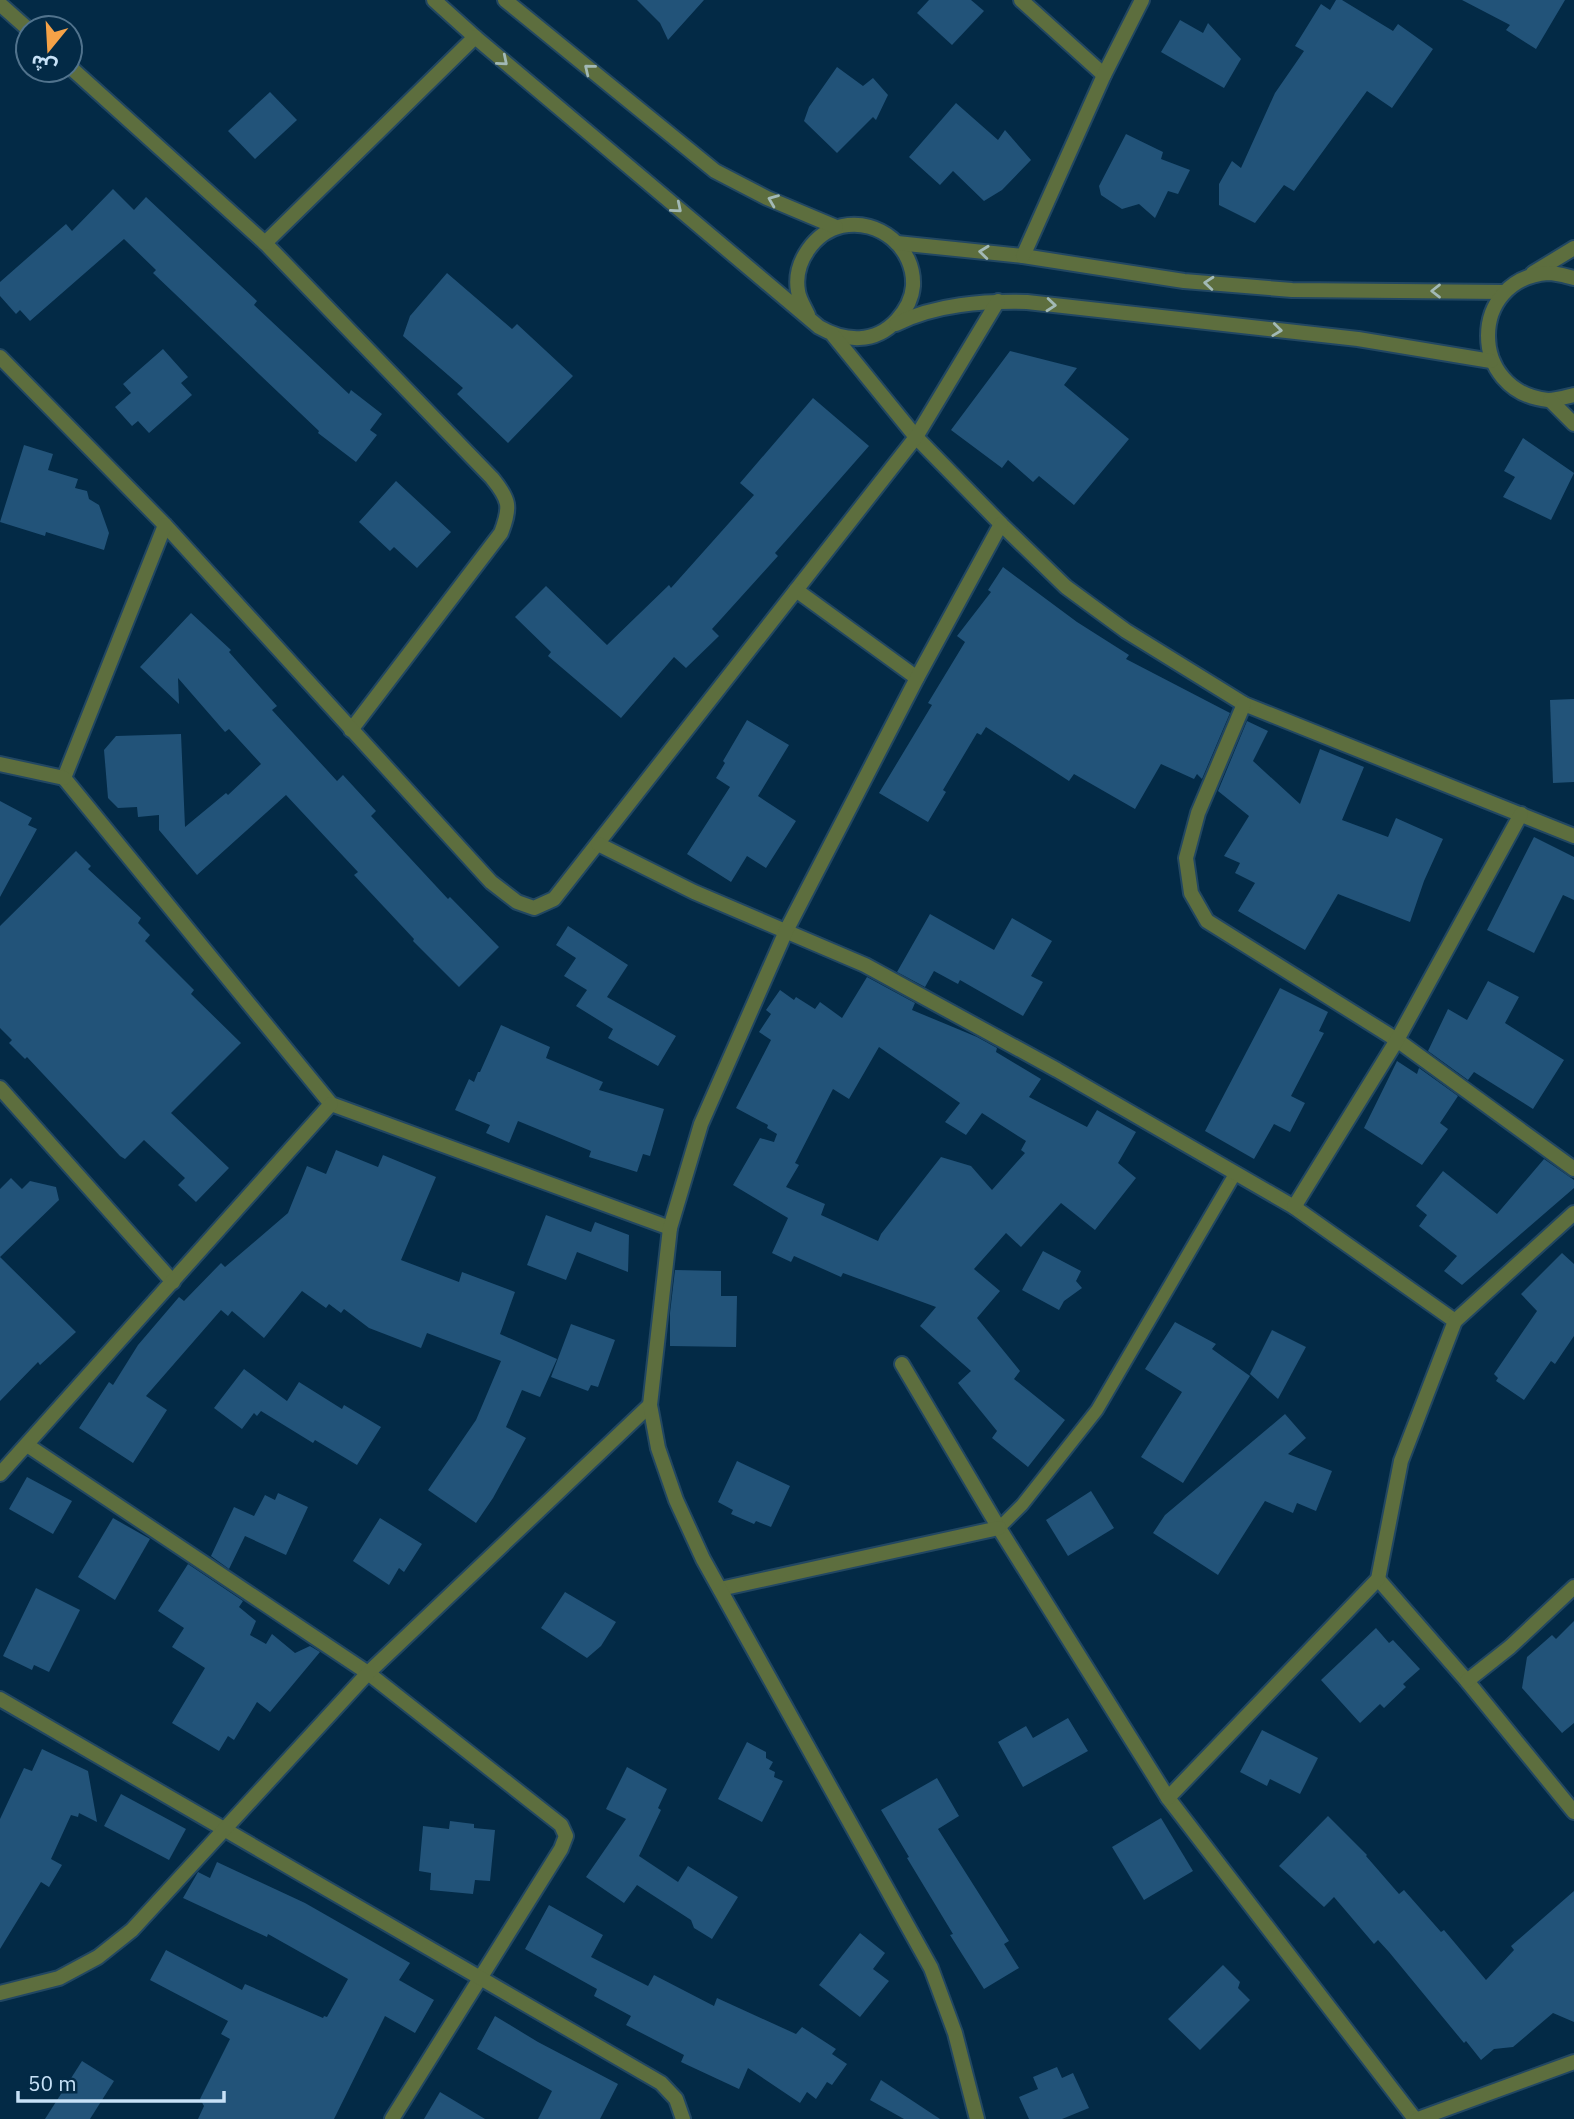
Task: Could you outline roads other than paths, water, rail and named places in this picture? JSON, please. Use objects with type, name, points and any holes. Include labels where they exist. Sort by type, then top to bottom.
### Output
[{"type":"street","points":[[434,0],[819,327],[833,335],[852,339],[872,337],[910,318],[934,310],[998,301],[1332,336],[1491,360]]},
{"type":"street","points":[[505,0],[715,171],[767,198],[836,227]]},
{"type":"street","points":[[1021,0],[1104,75]]},
{"type":"street","points":[[1023,256],[1104,75],[1142,0]]},
{"type":"street","points":[[0,4],[14,16]]},
{"type":"street","points":[[265,243],[475,37]]},
{"type":"street","points":[[84,80],[265,243],[492,478],[508,503],[508,516],[501,533],[351,730]]},
{"type":"street","points":[[808,316],[798,291],[800,264],[813,241],[836,227],[852,224],[869,226],[884,232],[897,243],[910,263],[913,287],[905,310],[889,328]]},
{"type":"street","points":[[897,243],[1023,256],[1184,281],[1292,290],[1504,292]]},
{"type":"street","points":[[1574,248],[1504,292],[1491,312],[1486,337],[1491,360],[1505,382],[1526,395],[1550,400],[1574,395]]},
{"type":"street","points":[[1525,278],[1549,273],[1574,278]]},
{"type":"street","points":[[0,357],[165,525],[491,882],[524,906],[534,908],[554,899],[916,437],[998,301]]},
{"type":"street","points":[[833,335],[916,437],[1001,524],[1066,587],[1126,631],[1244,704],[1574,836]]},
{"type":"street","points":[[1550,400],[1574,424]]},
{"type":"street","points":[[977,2119],[956,2033],[931,1968],[704,1559],[676,1500],[659,1448],[650,1405],[670,1228],[701,1124],[786,932],[917,678],[1001,524]]},
{"type":"street","points":[[64,778],[165,525]]},
{"type":"street","points":[[796,590],[917,678]]},
{"type":"street","points":[[1244,704],[1198,813],[1186,858],[1191,893],[1207,921],[1396,1040],[1574,1169]]},
{"type":"street","points":[[0,764],[64,778],[331,1104],[670,1228]]},
{"type":"street","points":[[1294,1207],[1396,1040],[1521,814]]},
{"type":"street","points":[[598,844],[694,892],[877,971],[1057,1070],[1294,1207],[1455,1321]]},
{"type":"street","points":[[2,1096],[173,1282]]},
{"type":"street","points":[[0,1474],[331,1104]]},
{"type":"street","points":[[1168,1798],[1378,1579],[1401,1461],[1455,1321],[1574,1213]]},
{"type":"street","points":[[902,1364],[999,1528],[1168,1798],[1417,2119],[1574,2062]]},
{"type":"street","points":[[0,1993],[59,1978],[98,1957],[132,1930],[368,1673],[650,1405]]},
{"type":"street","points":[[27,1445],[368,1673],[561,1825],[566,1836],[561,1849],[392,2119]]},
{"type":"street","points":[[720,1589],[999,1528]]},
{"type":"street","points":[[1378,1579],[1467,1681],[1574,1812]]},
{"type":"street","points":[[1467,1681],[1510,1647],[1574,1587]]},
{"type":"street","points":[[0,1699],[661,2083],[676,2099],[683,2119]]},
{"type":"lane","points":[[999,1528],[1022,1506],[1097,1410],[1235,1174]]}]
